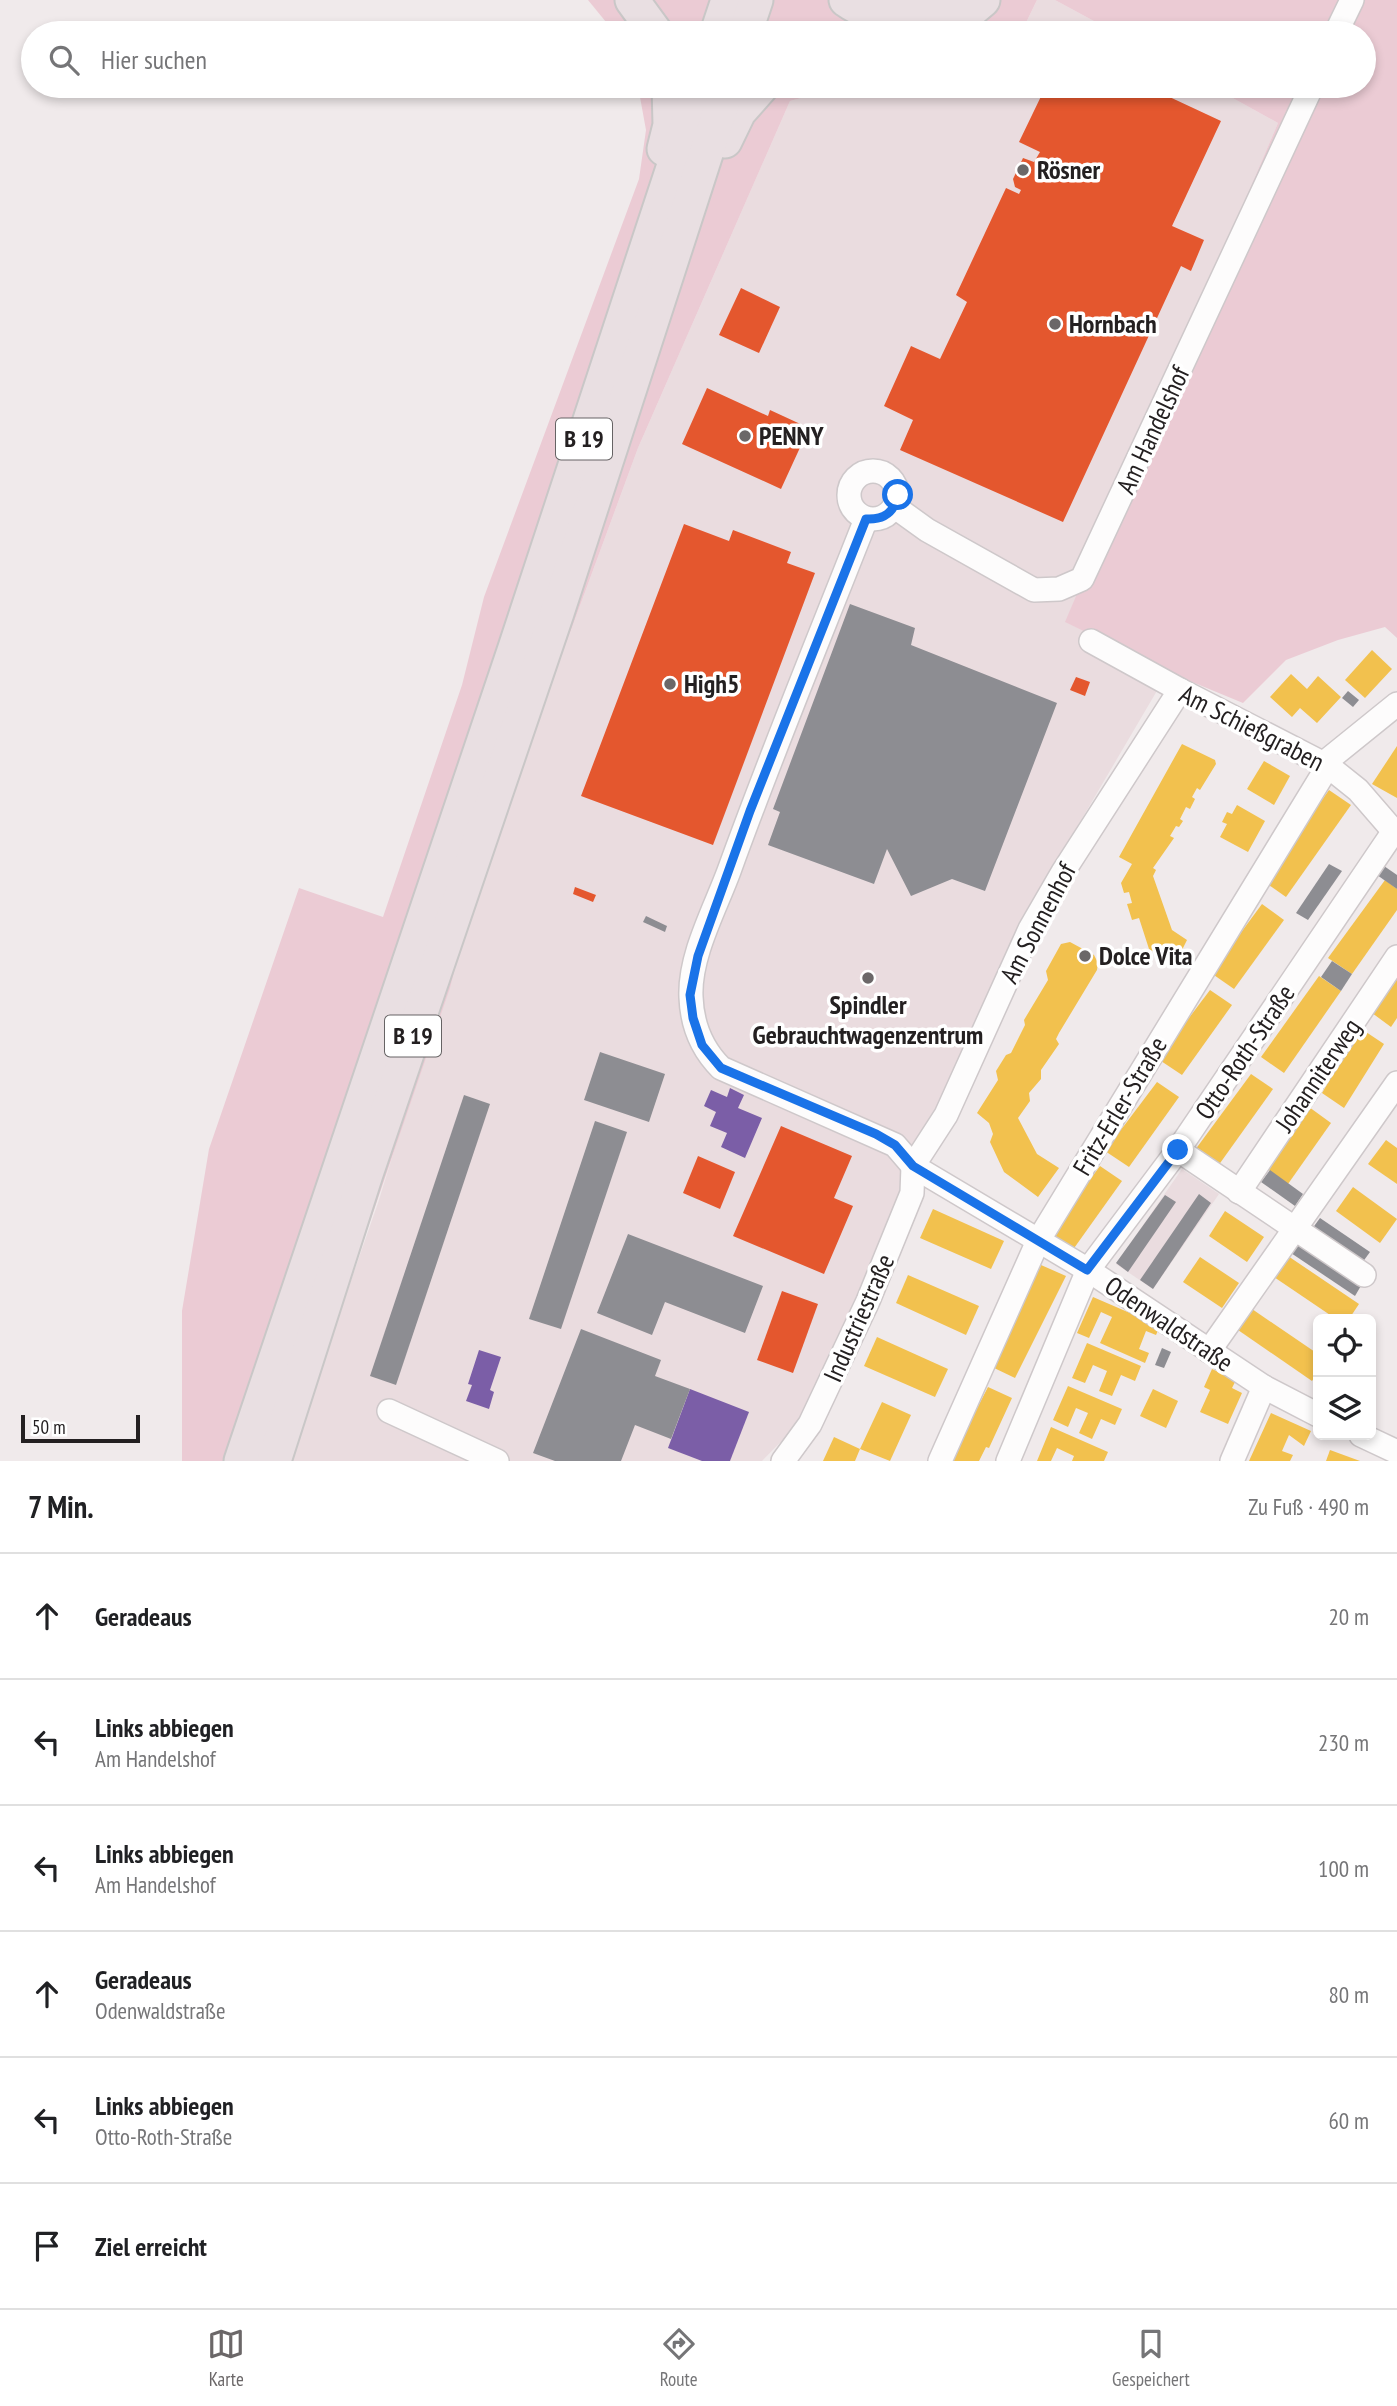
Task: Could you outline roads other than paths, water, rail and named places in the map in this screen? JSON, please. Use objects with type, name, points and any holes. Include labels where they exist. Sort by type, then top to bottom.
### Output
[{"type":"highway","points":[[632,0],[647,21]]},
{"type":"highway","points":[[721,21],[728,0]]},
{"type":"highway","points":[[749,21],[756,0]]},
{"type":"highway","points":[[846,0],[872,13],[897,17],[923,13],[949,0]]},
{"type":"highway","points":[[958,21],[983,0]]},
{"type":"highway","points":[[653,229],[662,160],[670,125],[669,98]]},
{"type":"highway","name":"B 19","points":[[241,1461],[696,98]]},
{"type":"highway","name":"B 19","points":[[274,1461],[366,1174],[556,614],[724,98]]},
{"type":"highway","points":[[690,200],[739,112],[751,98]]},
{"type":"street","points":[[1342,21],[1352,0]]},
{"type":"street","name":"Am Handelshof","points":[[895,507],[927,530],[1034,590],[1059,589],[1082,579],[1306,98]]},
{"type":"street","points":[[875,471],[887,475],[895,484],[898,495],[895,507],[888,515],[877,520],[866,519],[856,513],[849,503],[849,491],[854,480],[864,472],[875,471]]},
{"type":"street","points":[[866,519],[750,811],[698,956],[690,995],[693,1018],[702,1045],[721,1068],[876,1134],[895,1145],[913,1166]]},
{"type":"street","name":"Am Schießgraben","points":[[1091,641],[1180,691],[1326,765],[1358,790],[1395,833]]},
{"type":"street","name":"Am Sonnenhof","points":[[913,1166],[946,1115],[1030,929],[1180,691]]},
{"type":"street","name":"Fritz-Erler-Straße","points":[[940,1461],[1038,1241],[1326,765],[1397,704]]},
{"type":"street","name":"Otto-Roth-Straße","points":[[1008,1461],[1087,1270],[1178,1150],[1395,833]]},
{"type":"street","name":"Johanniterweg","points":[[1239,1192],[1397,957]]},
{"type":"street","points":[[1209,1351],[1397,1083]]},
{"type":"street","points":[[1178,1150],[1364,1275]]},
{"type":"street","name":"Odenwaldstraße","points":[[913,1166],[1087,1270],[1264,1387],[1313,1412]]},
{"type":"street","name":"Industriestraße","points":[[783,1461],[810,1424],[868,1301],[912,1193],[913,1166]]},
{"type":"street","points":[[1231,1461],[1264,1387]]},
{"type":"street","points":[[389,1410],[496,1461]]},
{"type":"street","points":[[1373,1440],[1396,1450]]},
{"type":"place","name":"Rösner","points":[[1023,170]]},
{"type":"place","name":"Hornbach","points":[[1055,324]]},
{"type":"place","name":"PENNY","points":[[745,436]]},
{"type":"place","name":"High5","points":[[670,684]]},
{"type":"place","name":"Dolce Vita","points":[[1085,956]]},
{"type":"place","name":"Spindler Gebrauchtwagenzentrum","points":[[868,978]]}]
